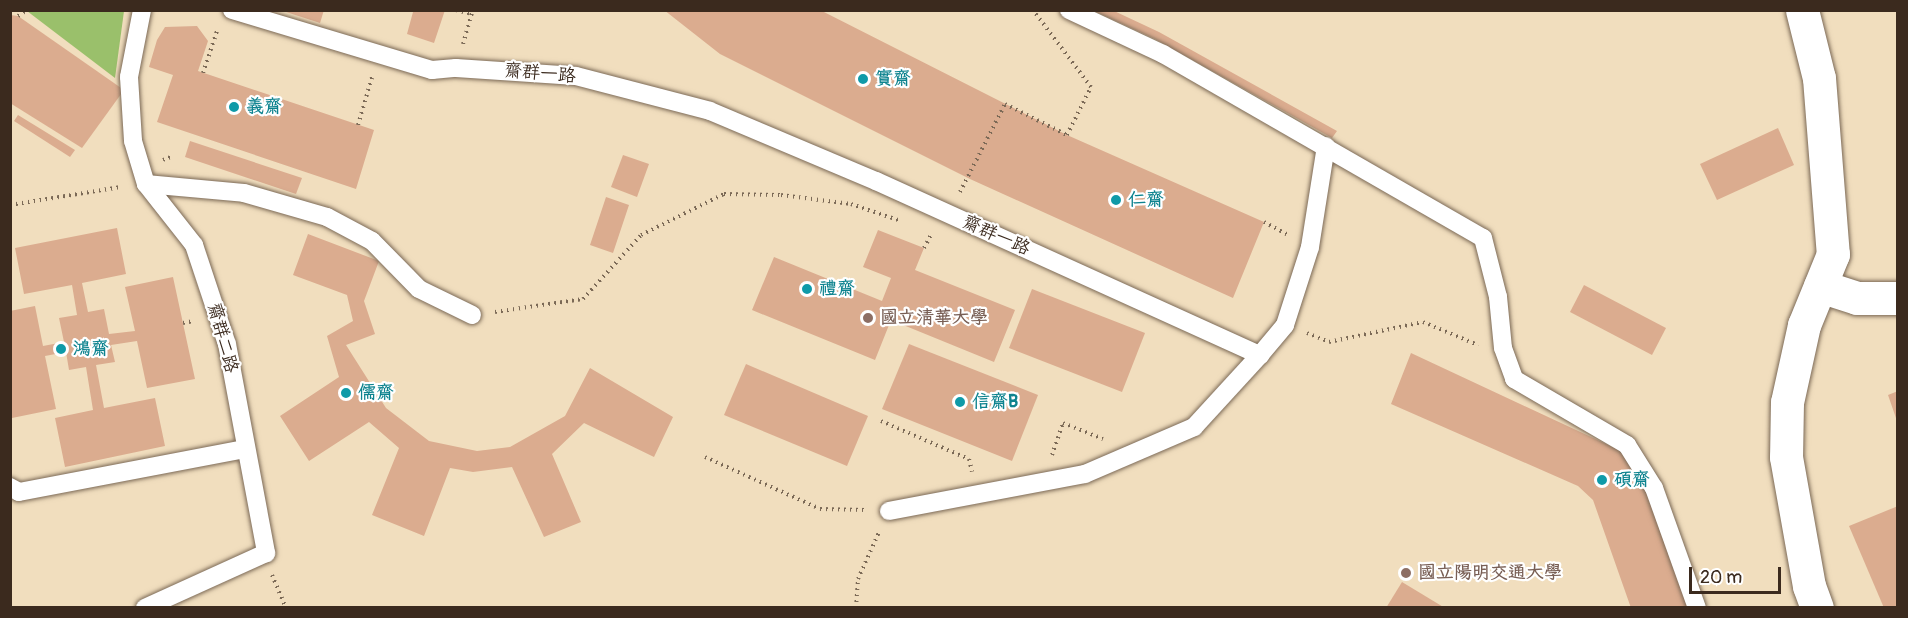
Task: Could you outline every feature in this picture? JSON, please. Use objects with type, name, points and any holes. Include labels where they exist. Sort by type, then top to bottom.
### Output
[{"type":"street","points":[[1802,10],[1819,78],[1833,254],[1804,325],[1787,402],[1786,457],[1809,586],[1818,608]]},
{"type":"street","points":[[1820,286],[1857,298],[1898,298]]},
{"type":"lane","name":"齋群二路","points":[[142,10],[129,77],[133,141],[146,184],[194,244],[227,344],[244,449],[266,553]]},
{"type":"lane","points":[[1069,10],[1163,54],[1484,238],[1498,297],[1506,357],[1514,379],[1627,445],[1654,488],[1697,608]]},
{"type":"lane","name":"齋群一路","points":[[226,16],[432,70],[456,68],[576,76],[710,111],[876,181],[1260,355]]},
{"type":"lane","points":[[889,511],[1085,474],[1194,427],[1285,325],[1310,247],[1326,146]]},
{"type":"lane","points":[[146,184],[244,193],[327,217],[372,241],[419,289],[472,315]]},
{"type":"lane","points":[[10,487],[19,492],[244,449]]},
{"type":"lane","points":[[145,608],[266,553]]},
{"type":"path","points":[[18,16],[27,10]]},
{"type":"path","points":[[456,10],[472,12],[456,68]]},
{"type":"path","points":[[970,179],[1005,104],[1067,135],[1090,87],[1033,10]]},
{"type":"path","points":[[203,73],[226,16]]},
{"type":"path","points":[[358,125],[374,72]]},
{"type":"path","points":[[10,205],[146,184]]},
{"type":"path","points":[[472,315],[583,299],[641,235],[724,194],[781,195],[851,204],[902,222]]},
{"type":"path","points":[[922,229],[932,232]]},
{"type":"path","points":[[1285,325],[1329,342],[1423,322],[1506,357]]},
{"type":"path","points":[[881,421],[969,459],[978,493]]},
{"type":"path","points":[[1043,481],[1063,423],[1111,442],[1118,459]]},
{"type":"path","points":[[705,458],[820,510],[889,511],[858,579],[856,608]]},
{"type":"path","points":[[266,553],[286,608]]},
{"type":"green space","points":[[27,11],[124,11],[115,78]]},
{"type":"building","points":[[280,10],[324,10],[320,23]]},
{"type":"building","points":[[409,10],[445,10],[434,43],[407,34],[413,12]]},
{"type":"building","points":[[664,10],[820,10],[1067,135],[1264,222],[1233,298],[970,179],[720,54]]},
{"type":"building","points":[[1092,10],[1112,10],[1159,32],[1337,131],[1332,138],[1155,39]]},
{"type":"building","points":[[10,15],[18,16],[124,90],[82,148],[10,103]]},
{"type":"building","name":"義齋","points":[[197,26],[208,41],[198,71],[374,130],[356,189],[157,122],[173,75],[149,67],[157,40],[165,27]]},
{"type":"building","points":[[18,115],[75,150],[70,157],[14,121]]},
{"type":"building","points":[[1778,128],[1794,165],[1717,200],[1700,164]]},
{"type":"building","points":[[190,141],[302,178],[296,194],[185,157]]},
{"type":"building","points":[[623,155],[649,164],[637,197],[611,187]]},
{"type":"building","points":[[606,197],[629,205],[613,253],[590,245]]},
{"type":"building","name":"鴻齋","points":[[117,228],[126,274],[82,283],[88,312],[104,309],[109,334],[135,331],[125,287],[173,277],[195,379],[147,388],[137,341],[111,345],[115,362],[96,365],[104,408],[155,398],[165,446],[65,467],[55,418],[93,410],[86,367],[69,370],[66,352],[45,356],[56,409],[12,418],[10,311],[35,306],[43,346],[64,342],[59,318],[77,315],[72,285],[24,294],[15,248]]},
{"type":"building","name":"禮齋","points":[[878,230],[924,248],[915,270],[1015,310],[994,362],[891,320],[875,360],[752,310],[774,257],[882,301],[891,278],[863,267]]},
{"type":"building","name":"儒齋","points":[[308,234],[379,261],[364,301],[375,334],[346,345],[386,408],[429,441],[477,451],[510,447],[565,416],[590,368],[673,417],[654,457],[584,423],[552,454],[581,522],[544,537],[512,467],[473,472],[450,468],[424,536],[372,515],[399,448],[369,422],[309,461],[280,416],[339,377],[327,336],[353,321],[347,295],[293,275]]},
{"type":"building","points":[[1584,285],[1666,328],[1652,355],[1570,312]]},
{"type":"building","points":[[1032,289],[1145,333],[1122,392],[1009,348]]},
{"type":"building","name":"信齋B","points":[[909,344],[1038,395],[1012,461],[882,409]]},
{"type":"building","name":"碩齋","points":[[1411,353],[1619,450],[1639,473],[1691,608],[1631,608],[1593,500],[1578,486],[1391,404]]},
{"type":"building","points":[[746,364],[868,416],[847,466],[724,415]]},
{"type":"building","points":[[1898,391],[1898,421],[1897,421],[1888,395]]},
{"type":"building","points":[[1898,506],[1898,608],[1884,608],[1849,526]]},
{"type":"building","points":[[1402,582],[1445,608],[1386,608]]},
{"type":"place","name":"實齋","points":[[863,79]]},
{"type":"place","name":"義齋","points":[[234,107]]},
{"type":"place","name":"仁齋","points":[[1116,200]]},
{"type":"place","name":"禮齋","points":[[807,289]]},
{"type":"place","name":"國立清華大學","points":[[868,318]]},
{"type":"place","name":"鴻齋","points":[[61,349]]},
{"type":"place","name":"儒齋","points":[[346,393]]},
{"type":"place","name":"信齋B","points":[[960,402]]},
{"type":"place","name":"碩齋","points":[[1602,480]]},
{"type":"place","name":"國立陽明交通大學","points":[[1406,573]]}]
